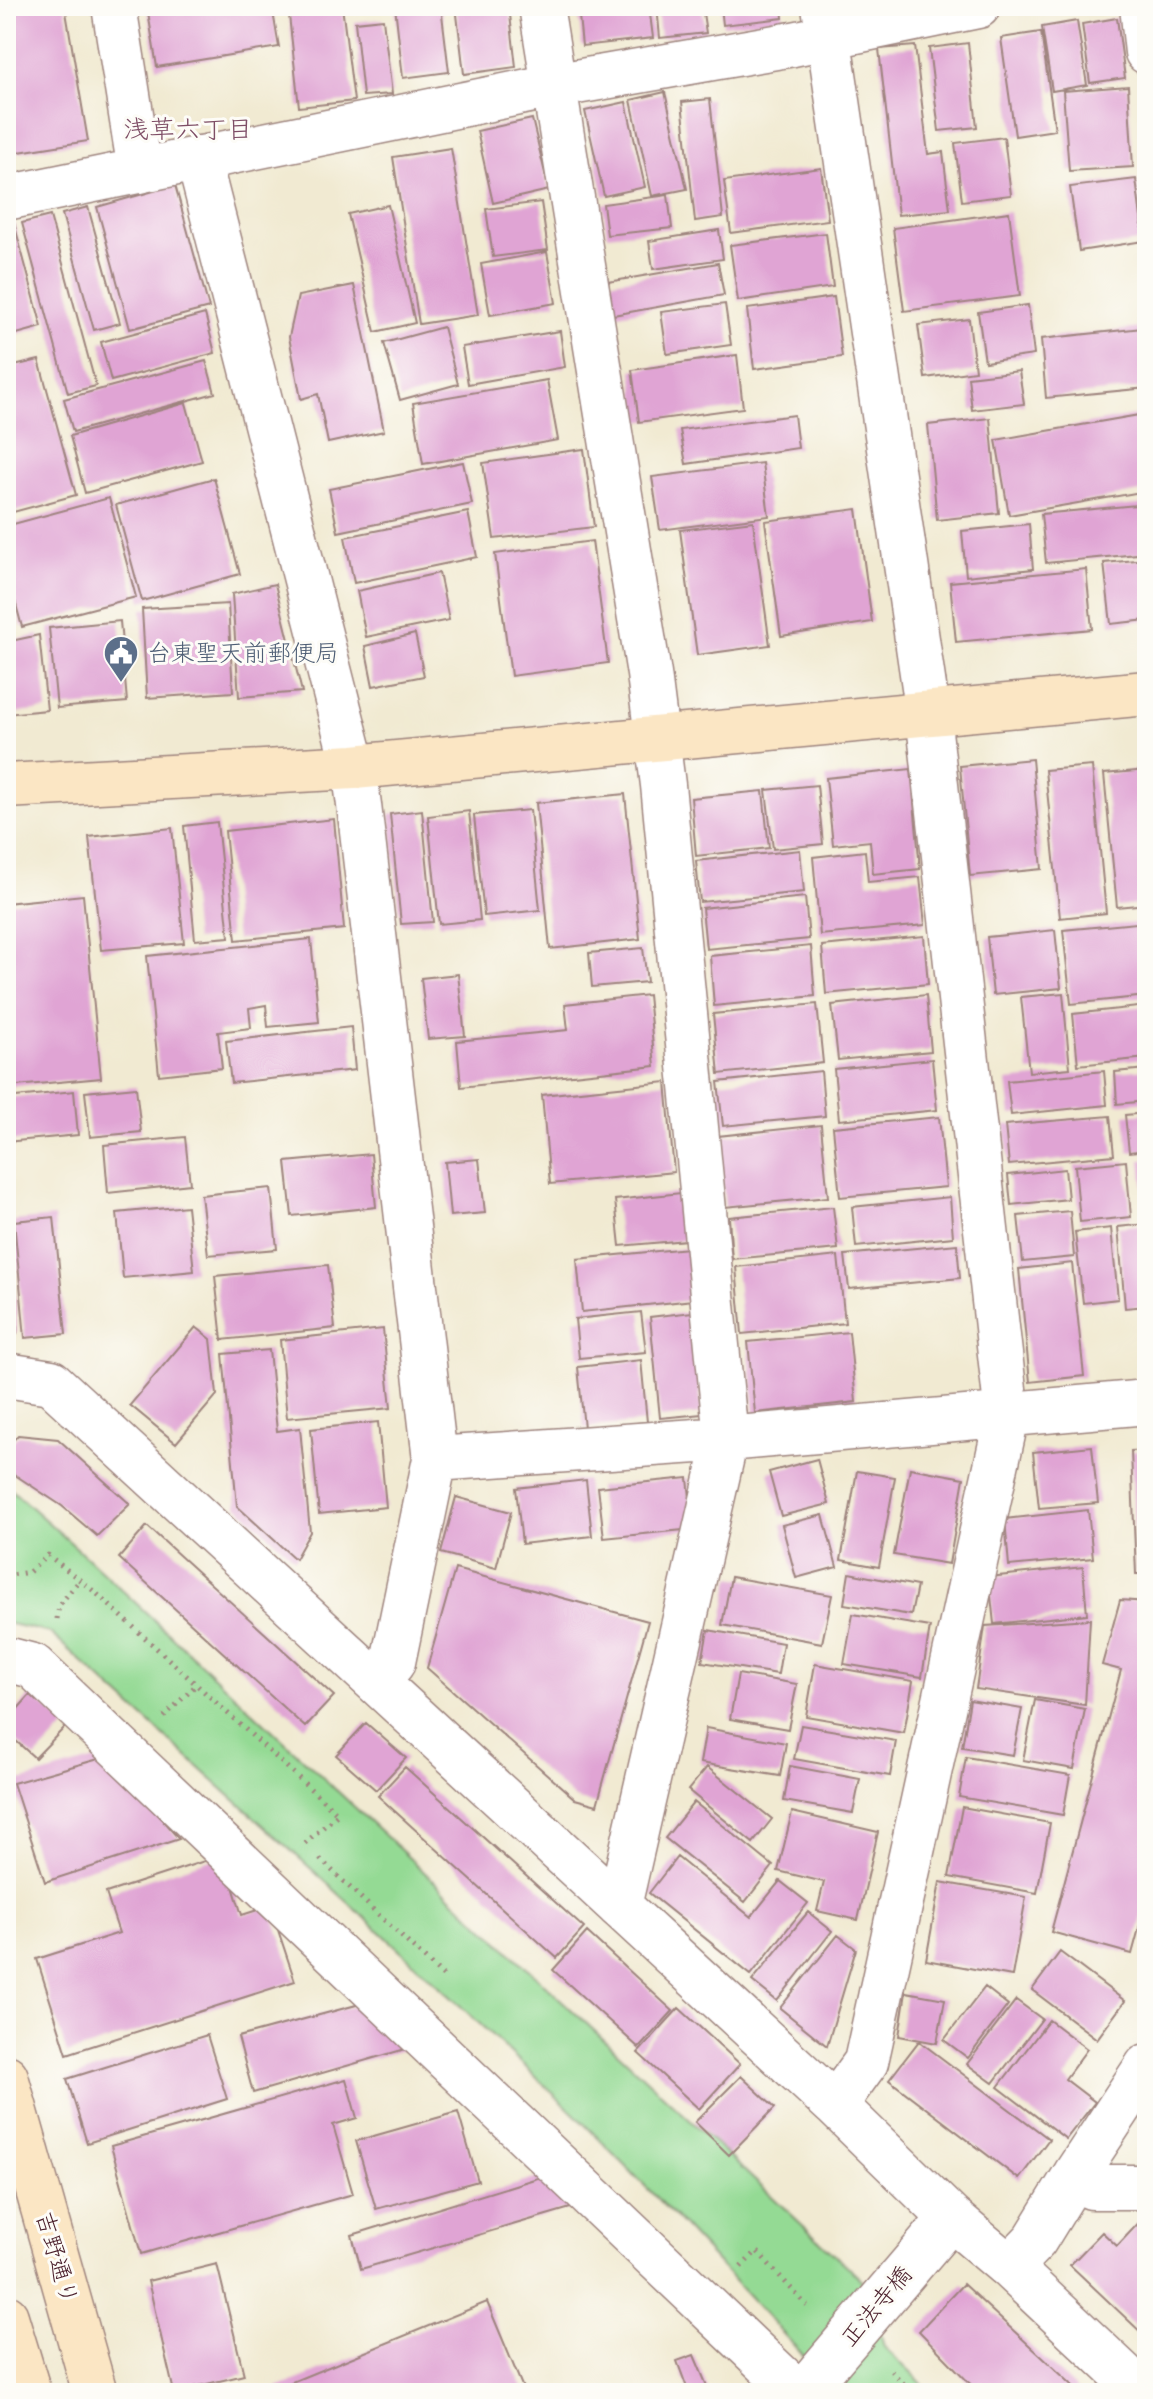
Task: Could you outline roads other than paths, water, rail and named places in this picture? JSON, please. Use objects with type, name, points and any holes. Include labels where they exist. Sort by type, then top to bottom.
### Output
[{"type":"street","points":[[114,6],[140,171]]},
{"type":"street","points":[[541,6],[647,658],[663,785],[726,1439],[619,1906]]},
{"type":"street","points":[[6,198],[553,86],[826,22],[978,6]]},
{"type":"street","points":[[1142,6],[1147,52]]},
{"type":"street","points":[[826,22],[928,714],[1007,1416],[866,2062],[835,2105]]},
{"type":"street","points":[[198,158],[354,767],[435,1459],[393,1662],[377,1681]]},
{"type":"street","points":[[6,786],[354,767],[1147,693]]},
{"type":"street","points":[[6,1375],[51,1382],[1143,2393]]},
{"type":"street","points":[[435,1459],[726,1439],[1147,1402]]},
{"type":"street","points":[[6,1659],[33,1666],[800,2393]]},
{"type":"street","points":[[1009,2267],[1035,2240],[1147,2066]]},
{"type":"street","name":"吉野通り","points":[[6,2077],[95,2393]]},
{"type":"street","points":[[1075,2175],[1092,2187],[1147,2187]]},
{"type":"street","name":"正法寺橋","points":[[800,2393],[951,2218]]},
{"type":"street","points":[[6,2317],[29,2393]]},
{"type":"place","name":"台東聖天前郵便局","points":[[121,684]]},
{"type":"district","name":"浅草六丁目","points":[[188,129]]}]
